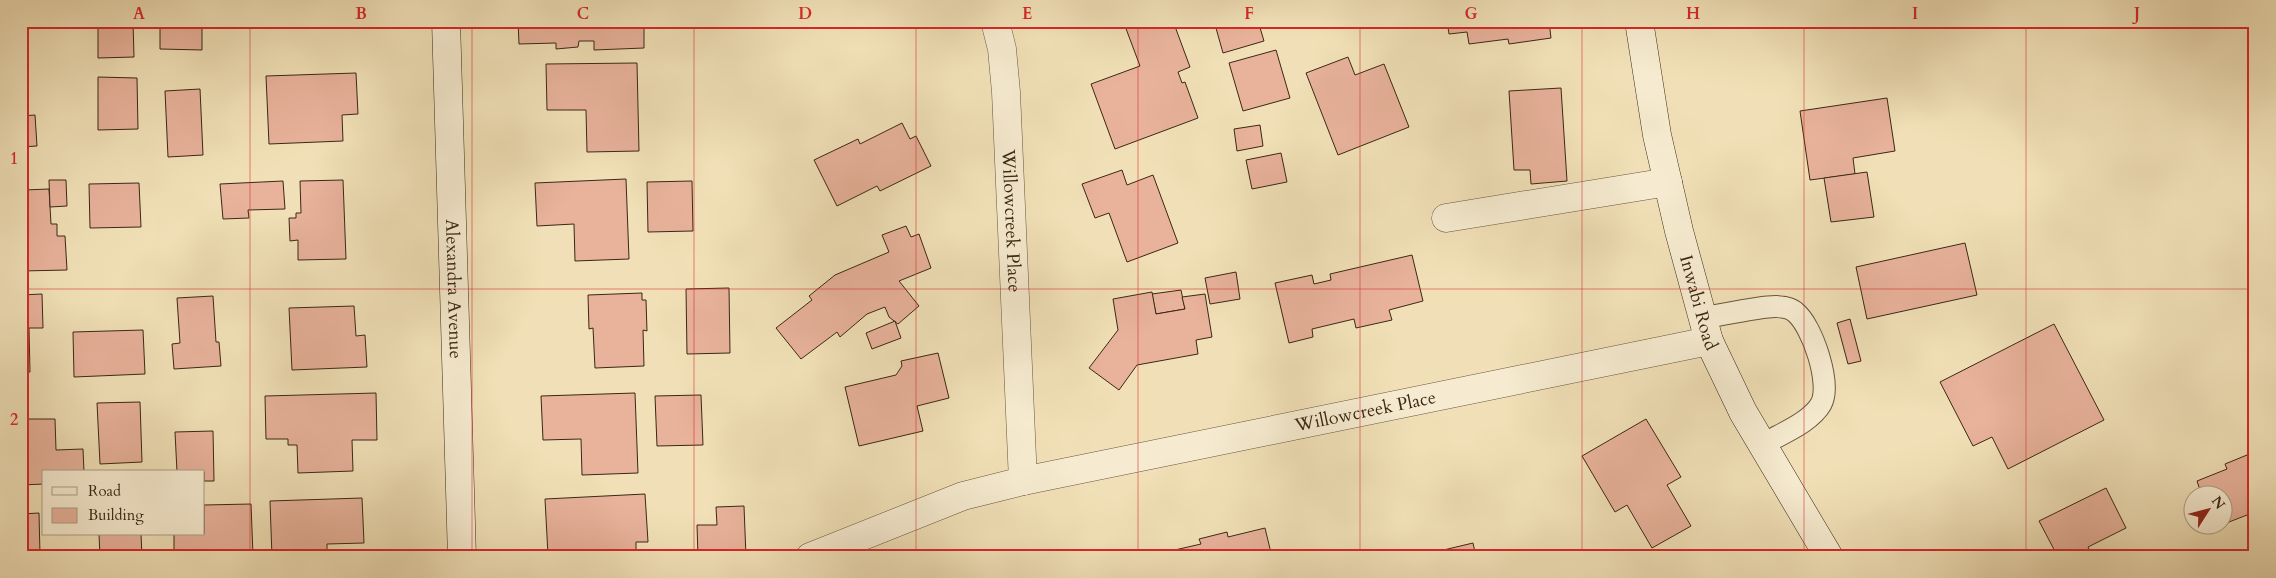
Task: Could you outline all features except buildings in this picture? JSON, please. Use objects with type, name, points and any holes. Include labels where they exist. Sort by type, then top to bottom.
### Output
[{"type":"street","name":"Alexandra Avenue","points":[[446,21],[462,557]]},
{"type":"street","name":"Willowcreek Place","points":[[995,21],[1002,49],[1006,92],[1023,481]]},
{"type":"street","name":"Inwabi Road","points":[[1639,21],[1657,135],[1706,330],[1743,412],[1829,557]]},
{"type":"street","points":[[1446,218],[1668,182]]},
{"type":"street","name":"Willowcreek Place","points":[[810,557],[963,496],[1023,481],[1706,330]]},
{"type":"lane","points":[[1706,330],[1779,306],[1795,311],[1813,338],[1820,361],[1824,386],[1822,403],[1810,416],[1762,445]]}]
